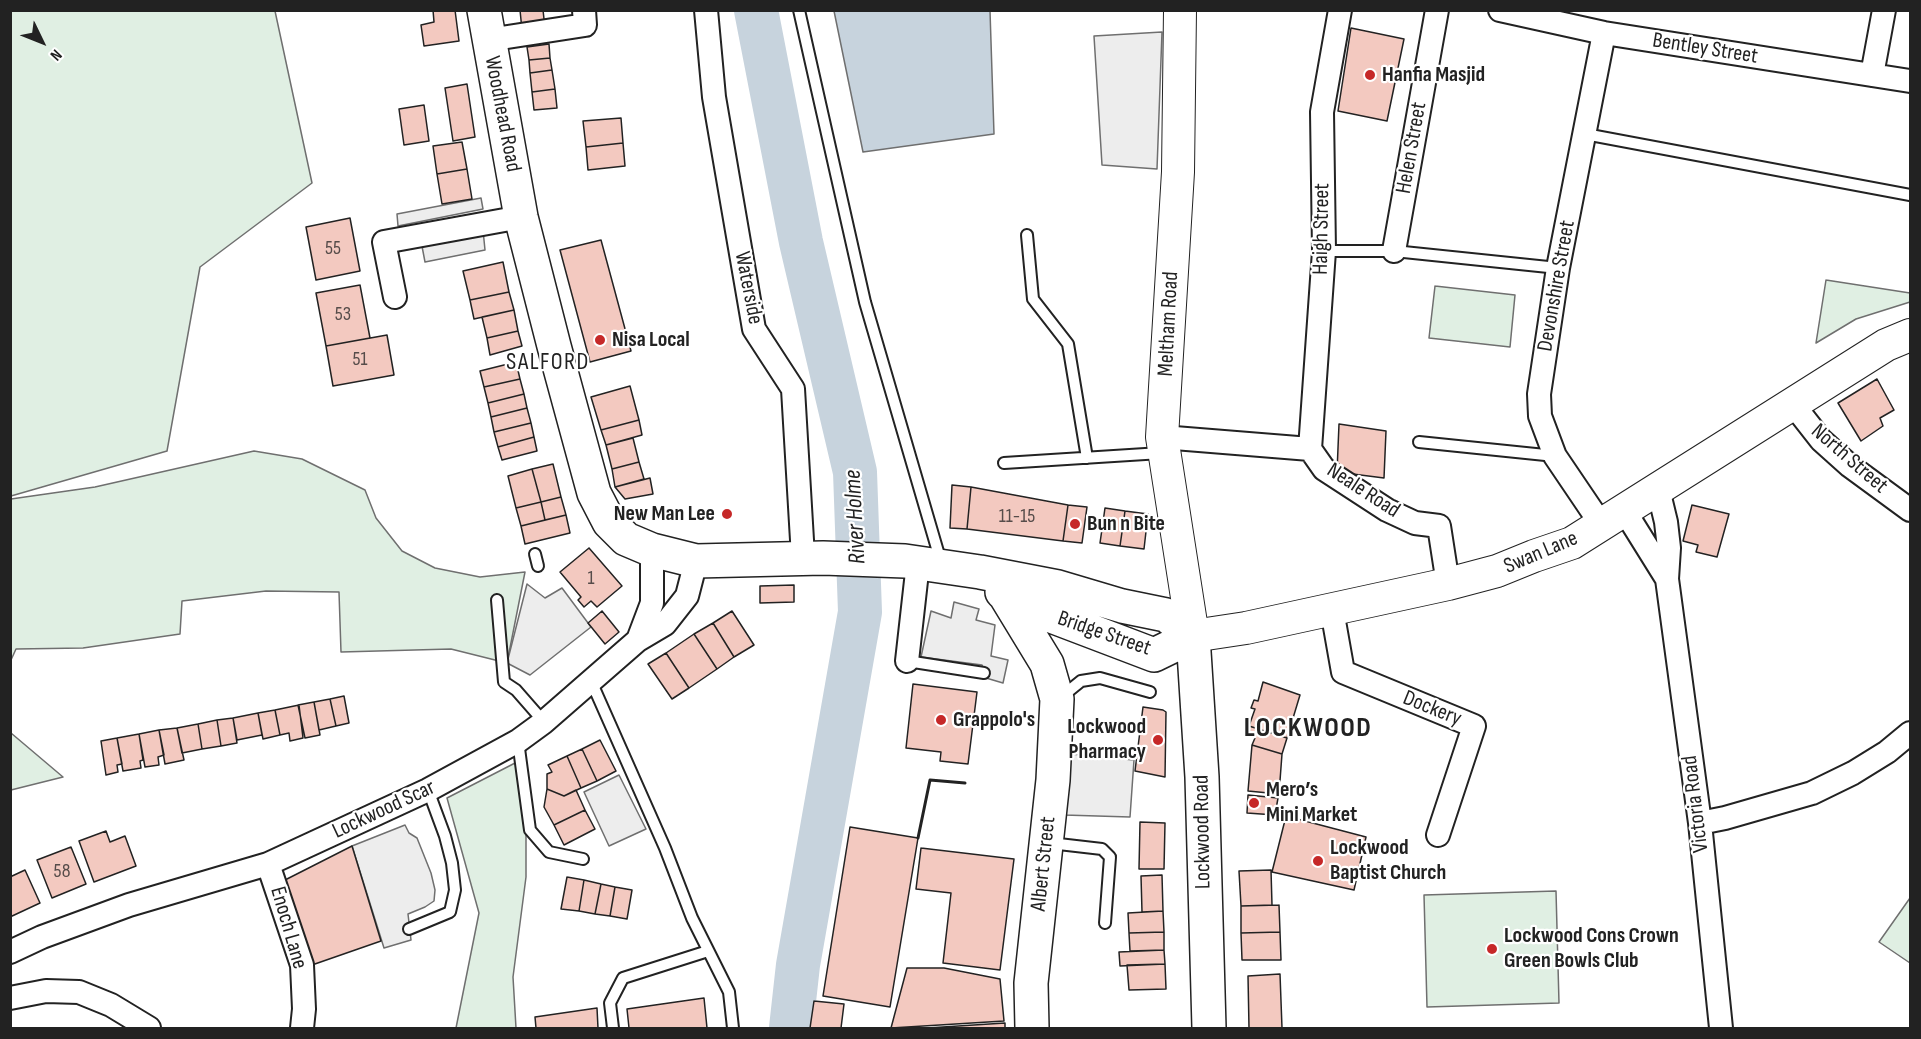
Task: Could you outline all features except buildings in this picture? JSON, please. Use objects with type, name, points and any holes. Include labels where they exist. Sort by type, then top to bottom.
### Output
[{"type":"main road","name":"Woodhead Road","points":[[486,25],[521,217],[594,493],[609,522],[626,539],[652,550]]},
{"type":"main road","points":[[652,550],[696,561],[813,558],[922,563],[980,572]]},
{"type":"main road","name":"Bridge Street","points":[[980,572],[1058,587],[1122,606],[1166,615],[1193,636],[1154,655],[1033,609],[1005,595],[996,584],[980,572]]},
{"type":"main road","name":"Albert Street","points":[[1005,595],[1064,691],[1031,983],[1032,1029]]},
{"type":"main road","name":"Lockwood Road","points":[[1193,636],[1202,777],[1209,1029]]},
{"type":"street","points":[[486,25],[585,25],[584,10]]},
{"type":"street","name":"Waterside","points":[[706,10],[714,97],[754,329],[793,389],[813,558]]},
{"type":"street","name":"Meltham Road","points":[[1180,10],[1178,172],[1163,445],[1193,636]]},
{"type":"street","name":"Haigh Street","points":[[1310,449],[1324,251],[1322,112],[1340,10]]},
{"type":"street","name":"Helen Street","points":[[1394,251],[1437,10]]},
{"type":"street","points":[[1872,75],[1884,10]]},
{"type":"street","name":"Bentley Street","points":[[1511,12],[1604,33],[1911,81]]},
{"type":"street","name":"Devonshire Street","points":[[1604,33],[1558,268],[1539,394],[1540,416],[1555,456],[1613,517]]},
{"type":"street","points":[[395,297],[384,242],[521,217]]},
{"type":"street","name":"Swan Lane","points":[[1193,636],[1246,628],[1448,584],[1497,571],[1572,543],[1886,345],[1911,335]]},
{"type":"street","name":"North Street","points":[[1792,403],[1821,440],[1850,466],[1911,510]]},
{"type":"street","name":"Neale Road","points":[[1163,445],[1310,449],[1324,469],[1387,510],[1415,524],[1439,526],[1448,584]]},
{"type":"street","name":"Victoria Road","points":[[1658,489],[1666,522],[1669,548],[1667,579],[1700,823],[1721,1029]]},
{"type":"street","name":"Victoria Road","points":[[1613,517],[1667,579]]},
{"type":"street","name":"Lockwood Scar","points":[[10,952],[129,906],[268,864],[428,790],[518,741],[638,640],[652,603],[652,550]]},
{"type":"street","points":[[638,640],[665,624],[687,596],[696,561]]},
{"type":"street","points":[[907,661],[922,563]]},
{"type":"street","name":"Dockery","points":[[1332,610],[1343,672],[1474,726],[1438,835]]},
{"type":"street","points":[[1700,823],[1812,793],[1878,757],[1911,733]]},
{"type":"street","name":"Enoch Lane","points":[[268,864],[302,965],[304,1009],[302,1029]]},
{"type":"street","points":[[10,998],[46,991],[79,992],[111,1005],[149,1029]]},
{"type":"lane","points":[[799,10],[922,563]]},
{"type":"lane","points":[[1585,134],[1911,195]]},
{"type":"lane","points":[[1027,235],[1033,299],[1068,344],[1087,458]]},
{"type":"lane","points":[[1324,251],[1394,251],[1558,268]]},
{"type":"lane","points":[[1419,442],[1555,456]]},
{"type":"lane","points":[[1004,463],[1087,458],[1163,445]]},
{"type":"lane","points":[[535,554],[538,566]]},
{"type":"lane","points":[[497,600],[504,682],[516,690],[543,722]]},
{"type":"lane","points":[[907,661],[959,666],[984,673]]},
{"type":"lane","points":[[1064,691],[1081,681],[1101,678],[1150,692]]},
{"type":"lane","points":[[591,681],[665,848],[692,918],[729,992],[733,1029]]},
{"type":"lane","points":[[518,741],[530,830],[549,852],[583,859]]},
{"type":"lane","points":[[409,929],[450,912],[455,890],[452,863],[445,836],[428,790]]},
{"type":"lane","points":[[633,804],[641,794]]},
{"type":"lane","points":[[1046,843],[1102,849],[1110,857],[1105,923]]},
{"type":"lane","points":[[612,1029],[610,1003],[622,978],[708,951]]},
{"type":"green space","points":[[11,10],[275,11],[312,183],[200,267],[167,451],[11,496]]},
{"type":"green space","points":[[1826,280],[1910,293],[1910,302],[1856,319],[1816,343]]},
{"type":"green space","points":[[1435,286],[1515,295],[1510,347],[1429,338]]},
{"type":"green space","points":[[254,451],[302,459],[365,490],[376,518],[402,551],[435,568],[480,577],[525,572],[507,663],[451,649],[341,652],[339,592],[266,591],[182,601],[180,634],[83,648],[16,649],[11,660],[11,499],[95,487]]},
{"type":"green space","points":[[11,733],[63,777],[11,790]]},
{"type":"green space","points":[[517,762],[526,815],[526,877],[513,977],[516,1028],[456,1028],[479,913],[447,798]]},
{"type":"green space","name":"Lockwood Cons Crown Green Bowls Club","points":[[1556,891],[1559,1003],[1427,1007],[1424,895]]},
{"type":"green space","points":[[1910,898],[1910,963],[1879,942]]},
{"type":"shaded area","points":[[834,11],[990,11],[994,134],[863,152]]},
{"type":"shaded area","points":[[1162,32],[1157,169],[1102,165],[1094,36]]},
{"type":"shaded area","points":[[481,198],[483,209],[398,226],[397,214]]},
{"type":"shaded area","points":[[483,230],[485,250],[425,262],[421,241]]},
{"type":"shaded area","points":[[527,584],[545,598],[562,588],[591,627],[530,675],[507,663]]},
{"type":"shaded area","points":[[954,602],[979,609],[976,620],[995,625],[991,656],[1008,660],[1003,683],[986,678],[982,665],[921,657],[931,611],[951,618]]},
{"type":"shaded area","points":[[1071,754],[1134,760],[1130,817],[1064,815]]},
{"type":"shaded area","points":[[619,775],[646,829],[609,846],[584,792]]},
{"type":"shaded area","points":[[405,825],[409,833],[417,838],[431,873],[435,890],[434,901],[408,914],[411,940],[384,948],[352,846]]},
{"type":"waterway","name":"River Holme","points":[[756,10],[801,242],[855,472],[860,612],[798,965],[791,1028]]},
{"type":"wall","points":[[918,838],[930,780],[965,783]]},
{"type":"place","name":"Hanfia Masjid","points":[[1370,75]]},
{"type":"place","name":"Nisa Local","points":[[600,340]]},
{"type":"place","name":"New Man Lee","points":[[727,514]]},
{"type":"place","name":"Bun n Bite","points":[[1075,524]]},
{"type":"place","name":"Grappolo's","points":[[941,720]]},
{"type":"place","name":"Lockwood Pharmacy","points":[[1158,740]]},
{"type":"place","name":"Mero’s Mini Market","points":[[1254,803]]},
{"type":"place","name":"Lockwood Baptist Church","points":[[1318,861]]},
{"type":"place","name":"Lockwood Cons Crown Green Bowls Club","points":[[1492,949]]},
{"type":"district","name":"SALFORD","points":[[548,363]]},
{"type":"district","name":"LOCKWOOD","points":[[1308,729]]}]
